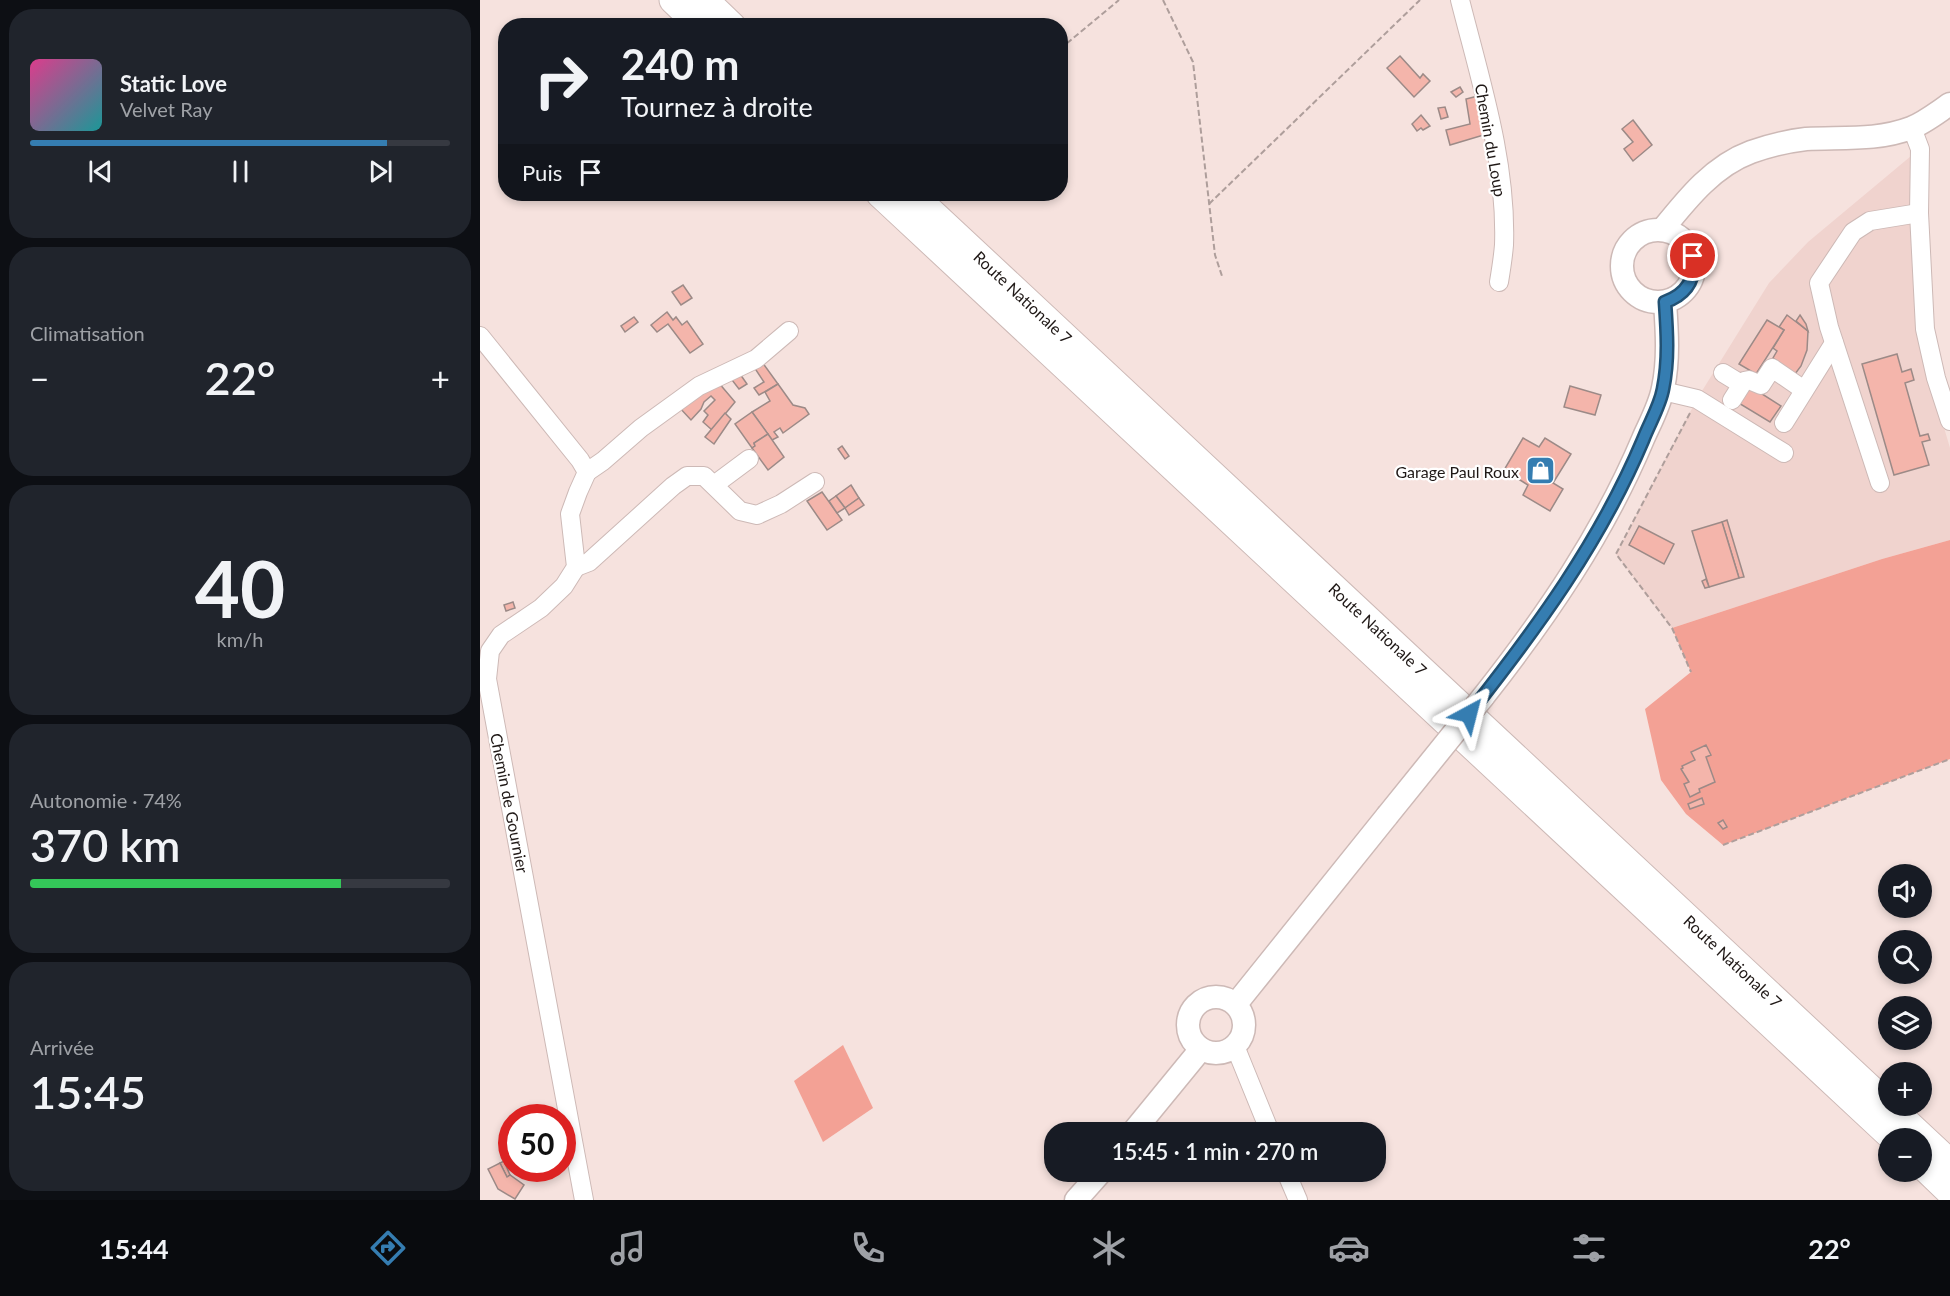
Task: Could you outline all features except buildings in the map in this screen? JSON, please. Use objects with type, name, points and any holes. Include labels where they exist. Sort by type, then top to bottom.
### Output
[{"type":"highway","points":[[673,0],[692,18]]},
{"type":"highway","points":[[705,0],[724,18]]},
{"type":"highway","name":"Route Nationale 7","points":[[888,201],[1882,1128]]},
{"type":"highway","name":"Route Nationale 7","points":[[919,201],[1950,1163]]},
{"type":"highway","points":[[1932,1175],[1950,1192]]},
{"type":"main road","points":[[1662,230],[1703,183],[1724,166],[1751,152],[1802,140],[1871,137],[1912,128],[1950,104]]},
{"type":"main road","points":[[1662,230],[1680,236],[1688,245],[1693,256],[1695,268],[1686,290],[1676,298],[1665,302],[1647,301],[1631,292],[1621,270],[1622,258],[1627,247],[1645,232],[1662,230]]},
{"type":"main road","points":[[1236,1004],[1530,638],[1590,544],[1629,473],[1663,391],[1668,342],[1665,302]]},
{"type":"main road","points":[[1210,997],[1228,999],[1236,1004],[1244,1020],[1244,1030],[1235,1046],[1228,1051],[1210,1053],[1194,1043],[1187,1025],[1194,1007],[1210,997]]},
{"type":"main road","points":[[1141,1122],[1201,1049]]},
{"type":"main road","points":[[1076,1200],[1092,1182]]},
{"type":"street","name":"Chemin du Loup","points":[[1460,0],[1492,129],[1498,169],[1504,246],[1499,282]]},
{"type":"street","points":[[1912,128],[1920,149],[1919,213],[1925,329],[1936,378],[1950,421]]},
{"type":"street","points":[[1880,483],[1834,343],[1819,283],[1853,232],[1869,221],[1919,213]]},
{"type":"street","points":[[789,331],[756,359],[699,386],[641,428],[587,472],[570,514],[576,567],[589,562],[687,476],[704,476],[740,511],[757,514],[781,504],[815,482]]},
{"type":"street","points":[[480,336],[580,460],[587,472]]},
{"type":"street","points":[[1784,423],[1834,343]]},
{"type":"street","points":[[1723,373],[1736,392],[1743,381],[1749,380],[1761,386],[1772,368],[1804,390]]},
{"type":"street","points":[[1663,391],[1696,399],[1784,453]]},
{"type":"street","points":[[714,485],[750,459]]},
{"type":"street","name":"Chemin de Gournier","points":[[576,567],[564,586],[541,608],[501,635],[485,653],[487,679],[584,1200]]},
{"type":"street","points":[[1235,1046],[1266,1122]]},
{"type":"street","points":[[1290,1182],[1298,1200]]},
{"type":"path","points":[[1068,42],[1119,0]]},
{"type":"path","points":[[1162,0],[1193,62],[1215,255],[1222,276]]},
{"type":"path","points":[[1209,204],[1420,0]]},
{"type":"path","points":[[1691,672],[1672,628],[1616,554],[1696,399]]},
{"type":"path","points":[[1723,844],[1950,759]]},
{"type":"shaded area","points":[[1911,156],[1940,414],[1950,448],[1950,540],[1882,559],[1672,628],[1616,554],[1697,399],[1769,283],[1808,242]]},
{"type":"shaded area","points":[[1950,540],[1950,759],[1723,845],[1686,814],[1661,780],[1645,709],[1691,672],[1672,628],[1882,559]]},
{"type":"shaded area","points":[[843,1045],[873,1108],[823,1142],[794,1081]]},
{"type":"place","name":"Garage Paul Roux","points":[[1540,471]]},
{"type":"route","points":[[1469,714],[1530,638],[1556,599],[1629,473],[1663,391],[1668,342],[1665,302],[1676,298],[1686,290],[1695,268],[1693,256]]}]
